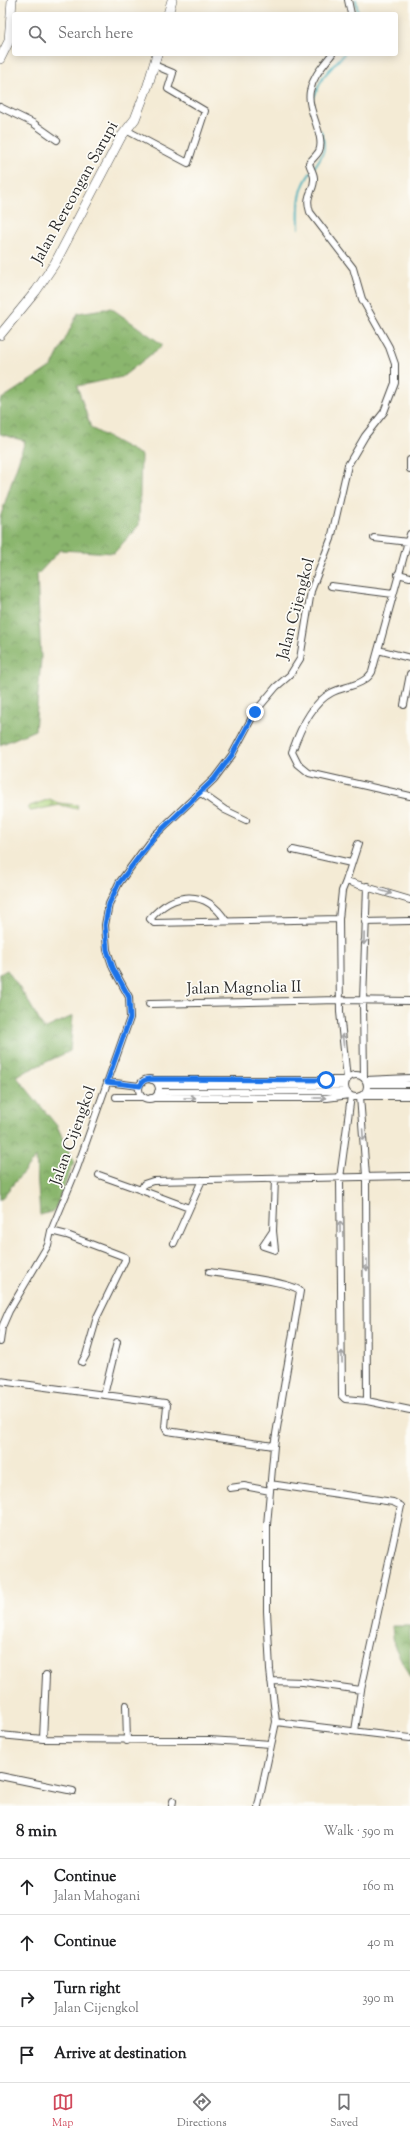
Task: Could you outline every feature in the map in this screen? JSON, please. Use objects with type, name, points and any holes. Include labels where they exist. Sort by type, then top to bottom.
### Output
[{"type":"street","points":[[0,59],[9,41],[12,0]]},
{"type":"street","points":[[169,12],[172,0]]},
{"type":"street","points":[[348,0],[351,12]]},
{"type":"street","name":"Jalan Rereongan Sarupi","points":[[0,335],[36,291],[55,263],[121,137],[135,119],[156,56]]},
{"type":"street","name":"Jalan Cijengkol","points":[[0,1342],[1,1326],[48,1245],[51,1231],[78,1168],[130,1018],[129,997],[113,968],[107,950],[105,925],[109,904],[119,883],[154,837],[201,794],[214,779],[232,755],[255,712],[276,687],[290,675],[300,659],[312,591],[331,539],[348,465],[364,436],[384,412],[396,383],[396,364],[389,347],[362,299],[353,268],[310,212],[307,200],[314,177],[309,163],[319,151],[321,144],[310,108],[310,90],[318,72],[330,56]]},
{"type":"street","points":[[126,130],[188,163],[204,111],[168,89],[173,73],[154,65]]},
{"type":"street","points":[[0,107],[33,123],[57,140]]},
{"type":"street","points":[[410,460],[410,469]]},
{"type":"street","points":[[410,534],[378,650],[369,676],[360,682],[331,693],[317,706],[304,725],[294,747],[292,756],[302,769],[309,773],[410,796]]},
{"type":"street","points":[[374,538],[408,542]]},
{"type":"street","points":[[398,574],[410,577]]},
{"type":"street","points":[[331,586],[393,594]]},
{"type":"street","points":[[378,650],[410,658]]},
{"type":"street","points":[[404,705],[410,674]]},
{"type":"street","points":[[201,794],[225,810],[246,820]]},
{"type":"street","points":[[358,844],[342,891],[339,919],[339,1000],[347,1088],[340,1178],[342,1396],[345,1399],[367,1401],[410,1410]]},
{"type":"street","points":[[293,850],[351,863]]},
{"type":"street","points":[[346,881],[410,900]]},
{"type":"street","points":[[367,886],[362,1001],[366,1080],[363,1095],[366,1176],[367,1401]]},
{"type":"street","points":[[226,921],[214,906],[204,901],[187,897],[167,903],[150,919],[154,923],[339,919]]},
{"type":"street","points":[[365,922],[410,921]]},
{"type":"street","name":"Jalan Magnolia II","points":[[149,1004],[339,1000],[410,1001]]},
{"type":"street","points":[[116,1097],[327,1098],[347,1088],[355,1074],[366,1080],[410,1084]]},
{"type":"street","points":[[366,1080],[410,1078]]},
{"type":"street","points":[[144,1097],[140,1093],[140,1086],[144,1080],[347,1088],[363,1095],[410,1096]]},
{"type":"street","points":[[152,1080],[158,1089]]},
{"type":"street","points":[[107,1082],[140,1086]]},
{"type":"street","points":[[158,1089],[347,1088]]},
{"type":"street","points":[[151,1098],[158,1089]]},
{"type":"street","points":[[363,1095],[410,1091]]},
{"type":"street","points":[[99,1175],[189,1208]]},
{"type":"street","points":[[142,1190],[144,1184],[153,1181],[410,1176]]},
{"type":"street","points":[[274,1231],[276,1179]]},
{"type":"street","points":[[174,1243],[202,1180]]},
{"type":"street","points":[[51,1231],[67,1235],[125,1257],[126,1260],[96,1319],[86,1355],[82,1362]]},
{"type":"street","points":[[209,1272],[242,1276],[289,1286],[300,1292],[274,1446],[270,1484],[267,1525],[267,1611],[271,1681],[276,1722],[258,1806]]},
{"type":"street","points":[[104,1395],[117,1342]]},
{"type":"street","points":[[0,1381],[166,1403],[165,1427],[168,1432],[274,1446]]},
{"type":"street","points":[[270,1484],[393,1502],[401,1506],[361,1690],[355,1731]]},
{"type":"street","points":[[230,1488],[244,1486],[270,1491]]},
{"type":"street","points":[[43,1739],[46,1675]]},
{"type":"street","points":[[271,1681],[303,1682],[361,1690]]},
{"type":"street","points":[[126,1705],[127,1741]]},
{"type":"street","points":[[276,1722],[410,1738]]},
{"type":"street","points":[[0,1735],[43,1739],[127,1741],[209,1740],[272,1744]]},
{"type":"street","points":[[0,1776],[73,1791]]},
{"type":"green space","points":[[111,308],[163,345],[122,377],[77,386],[91,428],[141,455],[139,525],[114,553],[60,550],[37,575],[41,659],[35,730],[0,745],[0,518],[25,441],[0,434],[0,400],[52,366],[78,313]]},
{"type":"green space","points":[[50,799],[58,803],[78,805],[77,809],[60,805],[31,811],[28,809],[30,806]]},
{"type":"green space","points":[[7,970],[27,999],[44,1029],[73,1016],[70,1051],[16,1076],[57,1126],[74,1162],[54,1211],[40,1215],[36,1157],[0,1200],[0,974]]},
{"type":"green space","points":[[392,1626],[410,1626],[410,1678],[394,1645]]},
{"type":"waterway","points":[[356,0],[358,12]]},
{"type":"waterway","points":[[312,101],[323,77],[342,56]]},
{"type":"waterway","points":[[313,169],[320,159],[324,147],[321,131]]},
{"type":"waterway","points":[[299,228],[299,206],[301,192],[311,172]]},
{"type":"route","points":[[255,712],[232,755],[214,779],[201,794],[188,804],[154,837],[119,883],[109,904],[105,925],[107,950],[113,968],[129,997],[130,1018],[107,1082],[120,1085],[140,1086],[140,1084],[146,1079],[326,1080]]}]
